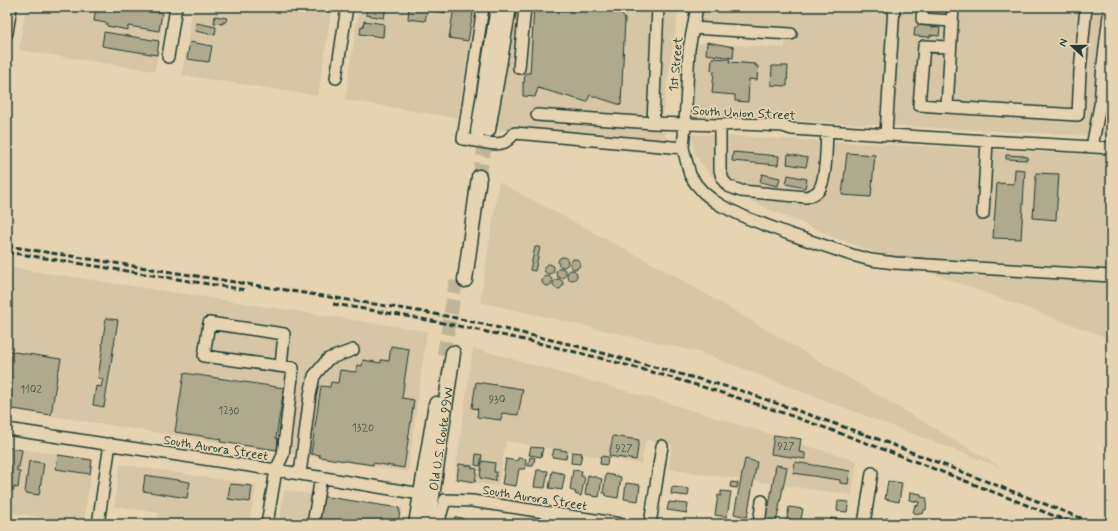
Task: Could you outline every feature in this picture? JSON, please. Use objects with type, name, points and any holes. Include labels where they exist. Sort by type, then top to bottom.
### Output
[{"type":"main road","points":[[498,7],[481,109],[483,131],[509,7]]},
{"type":"main road","points":[[461,280],[474,177]]},
{"type":"main road","name":"Old U.S. Route 99W","points":[[416,524],[449,354],[428,524]]},
{"type":"street","points":[[7,33],[11,7]]},
{"type":"street","points":[[168,57],[176,7]]},
{"type":"street","points":[[336,78],[347,7]]},
{"type":"street","points":[[483,7],[463,139],[492,144],[501,143],[505,142],[515,133],[683,148]]},
{"type":"street","points":[[519,68],[525,7]]},
{"type":"street","points":[[653,123],[658,7]]},
{"type":"street","name":"1st Street","points":[[684,124],[689,49],[697,7]]},
{"type":"street","points":[[886,134],[894,7]]},
{"type":"street","points":[[923,7],[922,19],[952,21]]},
{"type":"street","points":[[947,107],[953,7]]},
{"type":"street","points":[[950,47],[924,46],[919,105],[1078,115],[1080,71],[1086,7]]},
{"type":"street","points":[[1092,147],[1100,105],[1110,7]]},
{"type":"street","points":[[693,28],[791,34]]},
{"type":"street","points":[[537,115],[684,124]]},
{"type":"street","name":"South Union Street","points":[[1111,148],[792,129],[782,126],[748,124],[684,124],[683,148],[690,175],[703,192],[714,201],[722,206],[789,234],[852,255],[871,260],[895,263],[1111,276]]},
{"type":"street","points":[[720,125],[720,170],[723,180],[728,186],[741,191],[806,197],[812,196],[819,190],[824,177],[827,131]]},
{"type":"street","points":[[983,214],[987,141]]},
{"type":"street","points":[[267,524],[276,470],[283,455],[293,368],[204,356],[209,323],[284,334],[281,366]]},
{"type":"street","points":[[300,474],[310,394],[314,376],[328,359],[353,350]]},
{"type":"street","name":"South Aurora Street","points":[[7,429],[276,470],[421,494]]},
{"type":"street","points":[[98,524],[110,444]]},
{"type":"street","points":[[650,524],[662,446]]},
{"type":"street","points":[[864,524],[872,473]]},
{"type":"street","points":[[313,524],[320,477]]},
{"type":"street","name":"South Aurora Street","points":[[438,524],[445,500],[472,501],[620,524]]},
{"type":"street","points":[[759,524],[762,501]]},
{"type":"shaded area","points":[[26,7],[165,7],[155,71],[19,50]]},
{"type":"shaded area","points":[[193,7],[332,7],[318,96],[182,75]]},
{"type":"shaded area","points":[[359,7],[475,7],[458,118],[345,100]]},
{"type":"shaded area","points":[[513,7],[679,7],[663,112],[666,141],[493,129]]},
{"type":"shaded area","points":[[700,7],[1111,7],[1111,137],[690,115],[695,43],[785,48],[786,35],[698,30]]},
{"type":"shaded area","points":[[692,134],[1111,156],[1111,339],[836,238],[721,188],[695,155]]},
{"type":"shaded area","points":[[499,182],[668,272],[1002,468],[699,352],[480,302]]},
{"type":"shaded area","points":[[7,267],[427,331],[408,472],[7,409]]},
{"type":"shaded area","points":[[473,348],[665,402],[857,461],[852,495],[668,469],[672,445],[646,440],[641,464],[506,441],[498,486],[454,480]]},
{"type":"shaded area","points":[[7,447],[93,459],[83,524],[7,512]]},
{"type":"shaded area","points":[[120,464],[256,485],[249,524],[232,524],[204,520],[203,524],[157,524],[158,513],[114,506]]},
{"type":"shaded area","points":[[284,490],[402,508],[400,524],[279,524]]},
{"type":"shaded area","points":[[449,516],[493,523],[493,524],[447,524]]},
{"type":"building","points":[[96,7],[130,7],[162,13],[159,31],[128,26],[128,30],[107,26],[107,23],[94,21]]},
{"type":"building","points":[[367,7],[386,7],[384,18],[366,15]]},
{"type":"building","points":[[409,7],[428,7],[425,21],[408,19]]},
{"type":"building","points":[[433,7],[451,7],[450,13],[432,11]]},
{"type":"building","points":[[454,7],[474,7],[468,41],[449,38]]},
{"type":"building","points":[[534,7],[615,7],[625,19],[621,105],[590,95],[587,102],[538,88],[535,97],[523,96],[523,82],[524,83],[525,73],[530,73]]},
{"type":"building","points":[[215,16],[227,18],[226,22],[223,22],[223,24],[214,23]]},
{"type":"building","points":[[364,21],[384,24],[383,37],[360,34],[361,26],[363,27]]},
{"type":"building","points":[[196,23],[216,27],[215,35],[195,31]]},
{"type":"building","points":[[918,25],[940,28],[939,36],[914,36],[915,27],[918,27]]},
{"type":"building","points":[[104,32],[159,41],[157,55],[102,46]]},
{"type":"building","points":[[190,42],[212,46],[209,62],[187,59]]},
{"type":"building","points":[[707,42],[734,47],[733,58],[706,54]]},
{"type":"building","points":[[712,58],[730,59],[729,62],[756,64],[755,66],[758,66],[757,80],[749,79],[748,102],[735,101],[735,95],[712,93],[714,71],[711,70]]},
{"type":"building","points":[[772,66],[788,66],[787,86],[771,85]]},
{"type":"building","points":[[733,152],[779,156],[778,165],[732,161]]},
{"type":"building","points":[[847,153],[875,155],[871,197],[842,195]]},
{"type":"building","points":[[788,154],[808,158],[806,167],[787,164]]},
{"type":"building","points":[[1006,155],[1028,157],[1027,160],[1006,159]]},
{"type":"building","points":[[1015,169],[1025,170],[1021,239],[993,238],[997,183],[1014,184]]},
{"type":"building","points":[[1036,173],[1059,174],[1056,220],[1033,218]]},
{"type":"building","points":[[762,174],[780,178],[778,186],[760,182]]},
{"type":"building","points":[[788,175],[807,179],[805,188],[786,184]]},
{"type":"building","points":[[535,247],[540,247],[535,271],[530,270]]},
{"type":"building","points":[[561,257],[565,257],[567,258],[567,266],[561,267],[558,264],[558,260]]},
{"type":"building","points":[[573,259],[577,259],[579,260],[579,268],[573,269],[570,266],[570,262]]},
{"type":"building","points":[[547,264],[551,264],[553,265],[553,273],[547,274],[544,271],[544,267]]},
{"type":"building","points":[[559,268],[563,268],[565,269],[565,277],[559,278],[556,275],[556,271]]},
{"type":"building","points":[[570,270],[574,270],[576,271],[576,279],[570,280],[567,277],[567,273]]},
{"type":"building","points":[[545,276],[549,276],[551,277],[551,285],[545,286],[542,283],[542,279]]},
{"type":"building","points":[[556,279],[560,279],[562,280],[562,288],[556,289],[553,286],[553,282]]},
{"type":"building","points":[[106,318],[118,320],[104,407],[93,405],[96,386],[101,387],[103,379],[98,378]]},
{"type":"building","points":[[391,346],[409,349],[402,398],[414,400],[404,468],[319,457],[320,455],[311,454],[321,386],[330,387],[331,382],[338,383],[340,370],[356,372],[357,365],[362,366],[363,360],[381,363],[381,360],[389,361]]},
{"type":"building","points":[[7,351],[61,359],[51,415],[7,408]]},
{"type":"building","points":[[184,373],[284,388],[276,438],[278,439],[277,450],[220,442],[221,439],[175,432]]},
{"type":"building","points":[[476,382],[523,389],[518,415],[502,413],[501,420],[477,417],[478,409],[472,408]]},
{"type":"building","points":[[774,435],[801,439],[799,452],[805,453],[805,459],[771,454]]},
{"type":"building","points":[[613,436],[639,440],[636,460],[609,456]]},
{"type":"building","points":[[7,447],[22,450],[19,467],[17,467],[17,471],[20,472],[18,488],[14,487],[14,490],[7,489]]},
{"type":"building","points":[[531,447],[543,448],[541,457],[529,455]]},
{"type":"building","points":[[554,449],[567,451],[566,459],[552,457]]},
{"type":"building","points":[[572,452],[582,453],[580,464],[571,463]]},
{"type":"building","points":[[476,454],[482,455],[480,466],[475,465]]},
{"type":"building","points":[[58,455],[92,460],[90,474],[56,469]]},
{"type":"building","points":[[601,456],[608,457],[607,465],[600,464]]},
{"type":"building","points":[[530,457],[535,458],[533,466],[528,466]]},
{"type":"building","points":[[518,458],[526,459],[525,469],[519,469],[516,486],[502,484],[506,459],[517,461]]},
{"type":"building","points":[[745,459],[757,462],[747,517],[734,514]]},
{"type":"building","points":[[29,461],[44,463],[39,495],[25,493]]},
{"type":"building","points":[[482,461],[495,463],[494,472],[497,472],[495,481],[480,478]]},
{"type":"building","points":[[795,462],[850,471],[848,484],[840,483],[840,480],[793,473]]},
{"type":"building","points":[[459,464],[472,466],[472,468],[477,469],[475,482],[457,479]]},
{"type":"building","points":[[776,465],[787,467],[776,524],[763,524],[767,505],[769,506]]},
{"type":"building","points":[[537,470],[548,471],[545,488],[534,487]]},
{"type":"building","points":[[573,470],[582,471],[581,476],[585,477],[581,496],[570,490]]},
{"type":"building","points":[[552,471],[565,474],[562,490],[549,488]]},
{"type":"building","points":[[606,474],[621,477],[618,498],[606,496],[606,493],[603,493]]},
{"type":"building","points":[[145,475],[190,482],[187,498],[143,491]]},
{"type":"building","points":[[588,475],[602,479],[599,497],[585,494]]},
{"type":"building","points":[[888,481],[902,483],[899,502],[885,499]]},
{"type":"building","points":[[731,482],[738,483],[737,488],[730,487]]},
{"type":"building","points":[[626,483],[640,485],[638,501],[624,499]]},
{"type":"building","points":[[230,484],[252,486],[250,502],[228,499]]},
{"type":"building","points":[[672,487],[689,489],[688,496],[671,494]]},
{"type":"building","points":[[721,491],[731,492],[727,517],[715,515],[718,495],[721,496]]},
{"type":"building","points":[[910,492],[921,494],[921,497],[927,498],[926,510],[924,510],[923,514],[913,513],[915,505],[918,506],[919,502],[909,500]]},
{"type":"building","points":[[321,496],[399,508],[398,524],[317,524]]},
{"type":"building","points":[[838,501],[849,502],[847,512],[837,511]]},
{"type":"building","points":[[669,502],[688,504],[687,513],[667,510]]},
{"type":"building","points":[[789,507],[803,509],[800,524],[786,524]]},
{"type":"building","points":[[455,517],[463,518],[462,523],[469,524],[450,524],[454,523]]},
{"type":"building","points":[[831,518],[848,520],[848,524],[831,524]]},
{"type":"building","points":[[886,518],[894,519],[894,524],[885,524]]},
{"type":"waterway","points":[[889,257],[937,260]]},
{"type":"tunnel","points":[[479,177],[488,130]]},
{"type":"tunnel","points":[[444,355],[456,281]]},
{"type":"railway","points":[[7,246],[418,311],[456,318],[569,344],[739,390],[875,438],[1096,524]]},
{"type":"railway","points":[[7,252],[246,290]]},
{"type":"railway","points":[[333,304],[435,321],[536,343],[686,382],[821,426],[1075,524]]}]
